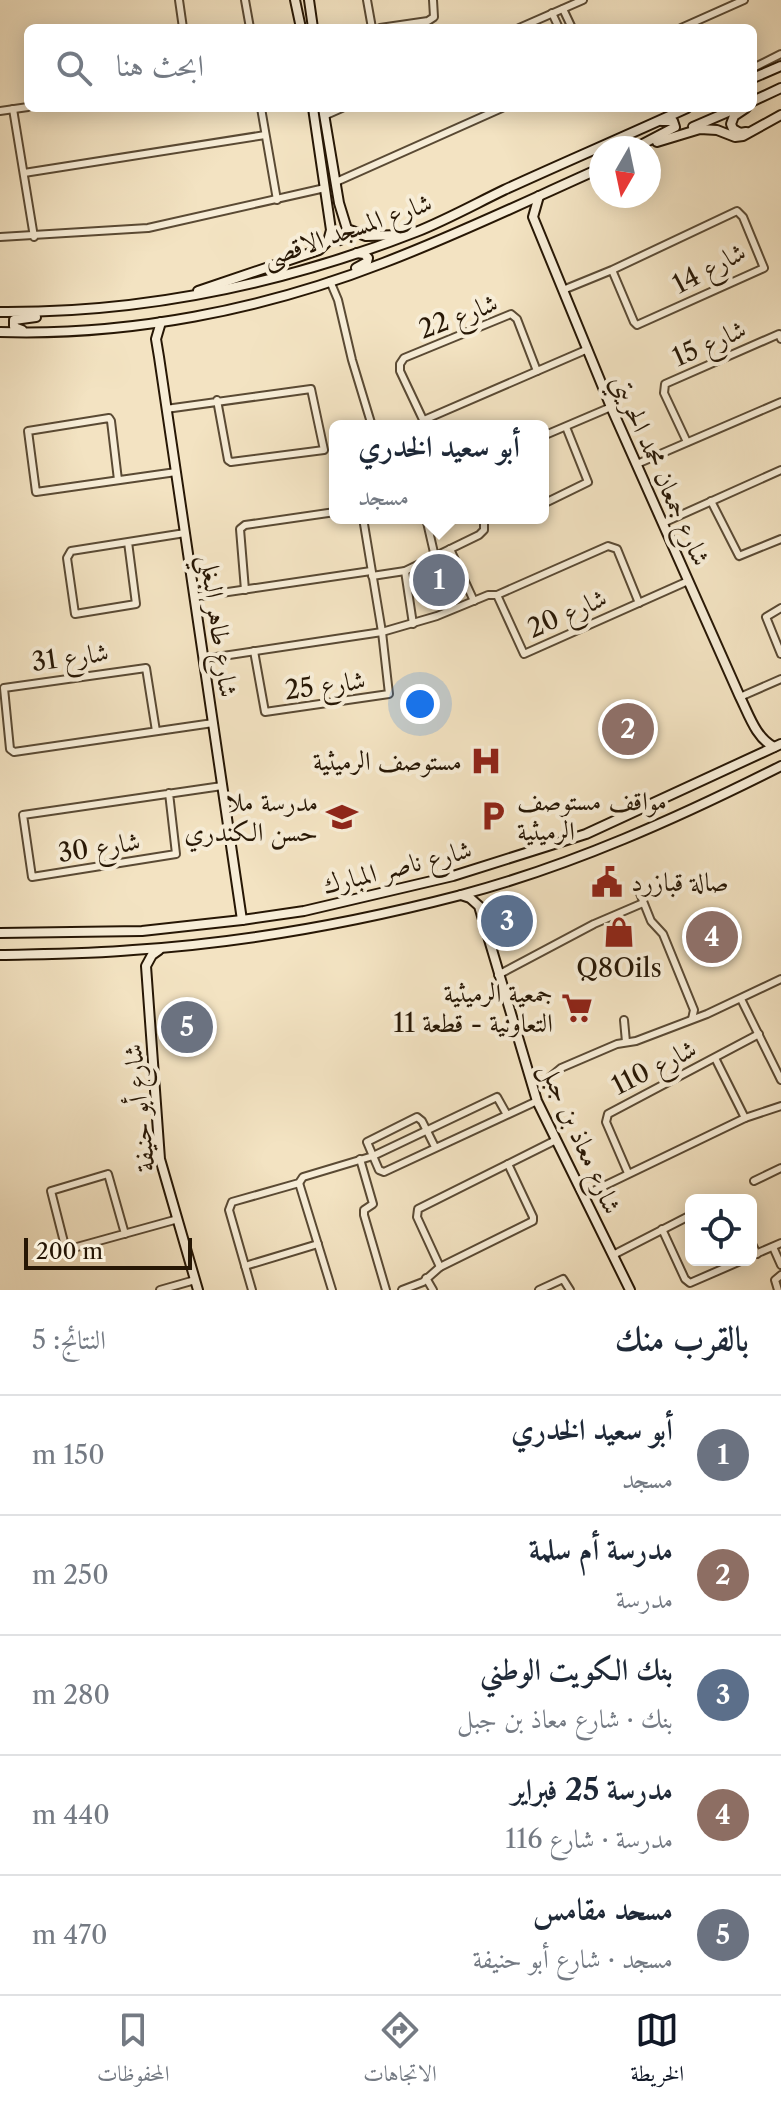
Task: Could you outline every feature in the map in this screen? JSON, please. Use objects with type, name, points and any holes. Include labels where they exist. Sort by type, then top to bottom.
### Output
[{"type":"street","points":[[179,0],[182,24]]},
{"type":"street","points":[[245,0],[249,24]]},
{"type":"street","points":[[295,0],[300,23]]},
{"type":"street","points":[[309,0],[313,24]]},
{"type":"street","points":[[367,0],[371,24]]},
{"type":"street","points":[[407,24],[434,17],[433,0]]},
{"type":"street","points":[[528,24],[583,0]]},
{"type":"street","points":[[690,24],[744,0]]},
{"type":"street","points":[[563,9],[570,24]]},
{"type":"street","points":[[552,13],[557,24]]},
{"type":"street","points":[[300,23],[307,15],[312,18]]},
{"type":"street","points":[[702,19],[705,24]]},
{"type":"street","points":[[757,71],[781,54]]},
{"type":"street","points":[[757,72],[781,66]]},
{"type":"street","points":[[757,100],[781,88]]},
{"type":"street","points":[[0,111],[24,108]]},
{"type":"street","points":[[13,109],[34,237]]},
{"type":"street","points":[[262,112],[277,200]]},
{"type":"street","points":[[314,112],[331,230],[340,240],[347,229],[323,112]]},
{"type":"street","points":[[336,182],[493,112]]},
{"type":"street","name":"شارع المسجد الاقصى","points":[[0,312],[73,312],[178,299],[262,281],[419,231],[678,112]]},
{"type":"street","points":[[661,140],[728,112]]},
{"type":"street","points":[[740,112],[734,116],[733,129],[740,133],[751,131]]},
{"type":"street","points":[[661,141],[700,129],[717,130],[735,137],[781,115]]},
{"type":"street","points":[[657,122],[673,121],[675,127],[658,136]]},
{"type":"street","points":[[24,173],[265,135]]},
{"type":"street","name":"شارع المسجد الاقصى","points":[[0,332],[161,322],[254,303],[332,281],[401,255],[589,173]]},
{"type":"street","points":[[0,237],[148,228],[325,188]]},
{"type":"street","points":[[513,206],[533,217],[539,196]]},
{"type":"street","name":"شارع 14","points":[[563,290],[737,211],[743,217],[764,268],[637,325],[612,270]]},
{"type":"street","name":"شارع جمعان محمد الحريتي","points":[[533,217],[611,407],[740,697],[764,742],[778,746]]},
{"type":"street","points":[[347,229],[366,236],[408,235]]},
{"type":"street","points":[[178,299],[319,250],[328,241],[331,230]]},
{"type":"street","points":[[401,255],[392,254],[389,251],[391,247],[419,231]]},
{"type":"street","points":[[353,253],[364,254],[368,261],[332,281],[370,420]]},
{"type":"street","points":[[37,332],[17,329],[14,320],[73,312]]},
{"type":"street","name":"شارع 22","points":[[424,420],[400,366],[404,358],[513,314],[537,371]]},
{"type":"street","name":"شارع طاهر البغلي","points":[[161,322],[156,339],[242,920]]},
{"type":"street","points":[[142,324],[151,330],[156,339]]},
{"type":"street","name":"شارع 15","points":[[687,442],[664,393],[665,384],[779,334],[781,339]]},
{"type":"street","name":"شارع 22","points":[[431,420],[588,349]]},
{"type":"street","points":[[166,409],[217,400],[311,389],[324,450],[231,462],[228,460],[217,400]]},
{"type":"street","points":[[637,464],[781,402]]},
{"type":"street","points":[[549,434],[611,407]]},
{"type":"street","points":[[118,480],[109,418],[28,431],[36,492],[176,472]]},
{"type":"street","points":[[549,501],[588,482],[566,427]]},
{"type":"street","points":[[663,523],[781,470]]},
{"type":"street","points":[[711,501],[739,556],[781,539]]},
{"type":"street","points":[[245,590],[240,529],[245,525],[329,513]]},
{"type":"street","name":"شارع 25","points":[[254,651],[265,712],[385,697],[390,690],[364,524]]},
{"type":"street","points":[[427,524],[435,557]]},
{"type":"street","points":[[194,597],[405,571],[482,532],[483,524]]},
{"type":"street","points":[[128,542],[136,604],[75,614],[68,554],[128,542],[185,533]]},
{"type":"street","name":"شارع 20","points":[[639,603],[614,546],[497,595],[524,654],[639,603],[688,581]]},
{"type":"street","points":[[450,549],[474,601]]},
{"type":"street","points":[[405,571],[413,624]]},
{"type":"street","points":[[382,632],[413,624],[488,595],[497,595]]},
{"type":"street","points":[[781,608],[766,617],[781,654]]},
{"type":"street","name":"شارع 25","points":[[203,659],[382,632]]},
{"type":"street","name":"شارع 31","points":[[156,731],[146,668],[7,686],[4,690],[10,749],[14,752],[213,723]]},
{"type":"street","points":[[740,697],[781,679]]},
{"type":"street","points":[[754,758],[760,736]]},
{"type":"street","name":"شارع ناصر المبارك","points":[[0,933],[142,931],[242,920],[297,912],[453,876],[586,834],[778,746]]},
{"type":"street","name":"شارع ناصر المبارك","points":[[0,955],[163,948],[294,930],[461,895],[494,886],[677,817],[781,766]]},
{"type":"street","points":[[717,775],[710,782],[709,789],[712,795],[722,796]]},
{"type":"street","name":"شارع 30","points":[[169,793],[177,851],[173,856],[32,877],[23,815],[169,793],[222,786]]},
{"type":"street","points":[[574,837],[587,842],[585,853]]},
{"type":"street","points":[[461,895],[479,906],[483,892],[494,886]]},
{"type":"street","points":[[637,886],[651,921],[663,934],[694,1010],[692,1019]]},
{"type":"street","points":[[498,975],[600,921],[643,903]]},
{"type":"street","name":"شارع معاذ بن جبل","points":[[479,906],[537,1101],[630,1290]]},
{"type":"street","points":[[294,930],[305,923],[305,917],[297,912]]},
{"type":"street","points":[[130,951],[146,966],[152,955],[163,948]]},
{"type":"street","name":"شارع أبو حنيفة","points":[[146,966],[160,1159],[198,1290]]},
{"type":"street","points":[[549,1078],[561,1068],[692,1019],[781,979]]},
{"type":"street","points":[[741,999],[781,1080]]},
{"type":"street","points":[[624,1020],[626,1042]]},
{"type":"street","points":[[715,1058],[759,1034]]},
{"type":"street","name":"شارع 110","points":[[628,1173],[606,1122],[607,1115],[715,1058],[745,1118]]},
{"type":"street","points":[[252,1290],[229,1205],[299,1183],[303,1177],[373,1156],[497,1097],[506,1113]]},
{"type":"street","points":[[435,1147],[420,1119],[411,1119],[368,1140],[379,1170],[383,1172],[537,1101]]},
{"type":"street","points":[[583,1196],[745,1118],[781,1106]]},
{"type":"street","points":[[440,1267],[417,1217],[418,1209],[556,1140]]},
{"type":"street","points":[[360,1159],[373,1204],[364,1210],[364,1215],[386,1290]]},
{"type":"street","points":[[402,1290],[413,1288],[440,1267],[533,1221],[508,1164]]},
{"type":"street","points":[[754,1181],[781,1168]]},
{"type":"street","points":[[125,1234],[108,1174],[51,1191],[66,1250],[125,1234],[178,1219]]},
{"type":"street","points":[[299,1183],[332,1290]]},
{"type":"street","points":[[613,1255],[685,1218]]},
{"type":"street","points":[[662,1229],[685,1279],[690,1283],[729,1266]]},
{"type":"street","points":[[757,1254],[781,1243]]},
{"type":"street","points":[[245,1266],[318,1244]]},
{"type":"street","points":[[773,1247],[781,1265]]},
{"type":"street","points":[[778,1290],[775,1280],[781,1275]]},
{"type":"street","points":[[426,1278],[433,1290]]},
{"type":"street","points":[[539,1290],[563,1279],[570,1290]]},
{"type":"street","points":[[160,1290],[195,1280]]},
{"type":"place","name":"أبو سعيد الخدري","points":[[439,580]]},
{"type":"place","name":"مدرسة أم سلمة","points":[[628,729]]},
{"type":"place","name":"مستوصف الرميثية","points":[[486,761]]},
{"type":"place","name":"مواقف مستوصف الرميثية","points":[[493,816]]},
{"type":"place","name":"مدرسة ملا حسن الكندري","points":[[342,817]]},
{"type":"place","name":"صالة قبازرد","points":[[607,882]]},
{"type":"place","name":"بنك الكويت الوطني","points":[[507,921]]},
{"type":"place","name":"Q8Oils","points":[[619,932]]},
{"type":"place","name":"مدرسة 25 فبراير","points":[[712,937]]},
{"type":"place","name":"جمعية الرميثية التعاونية - قطعة 11","points":[[577,1008]]},
{"type":"place","name":"مسحد مقامس","points":[[187,1027]]}]
